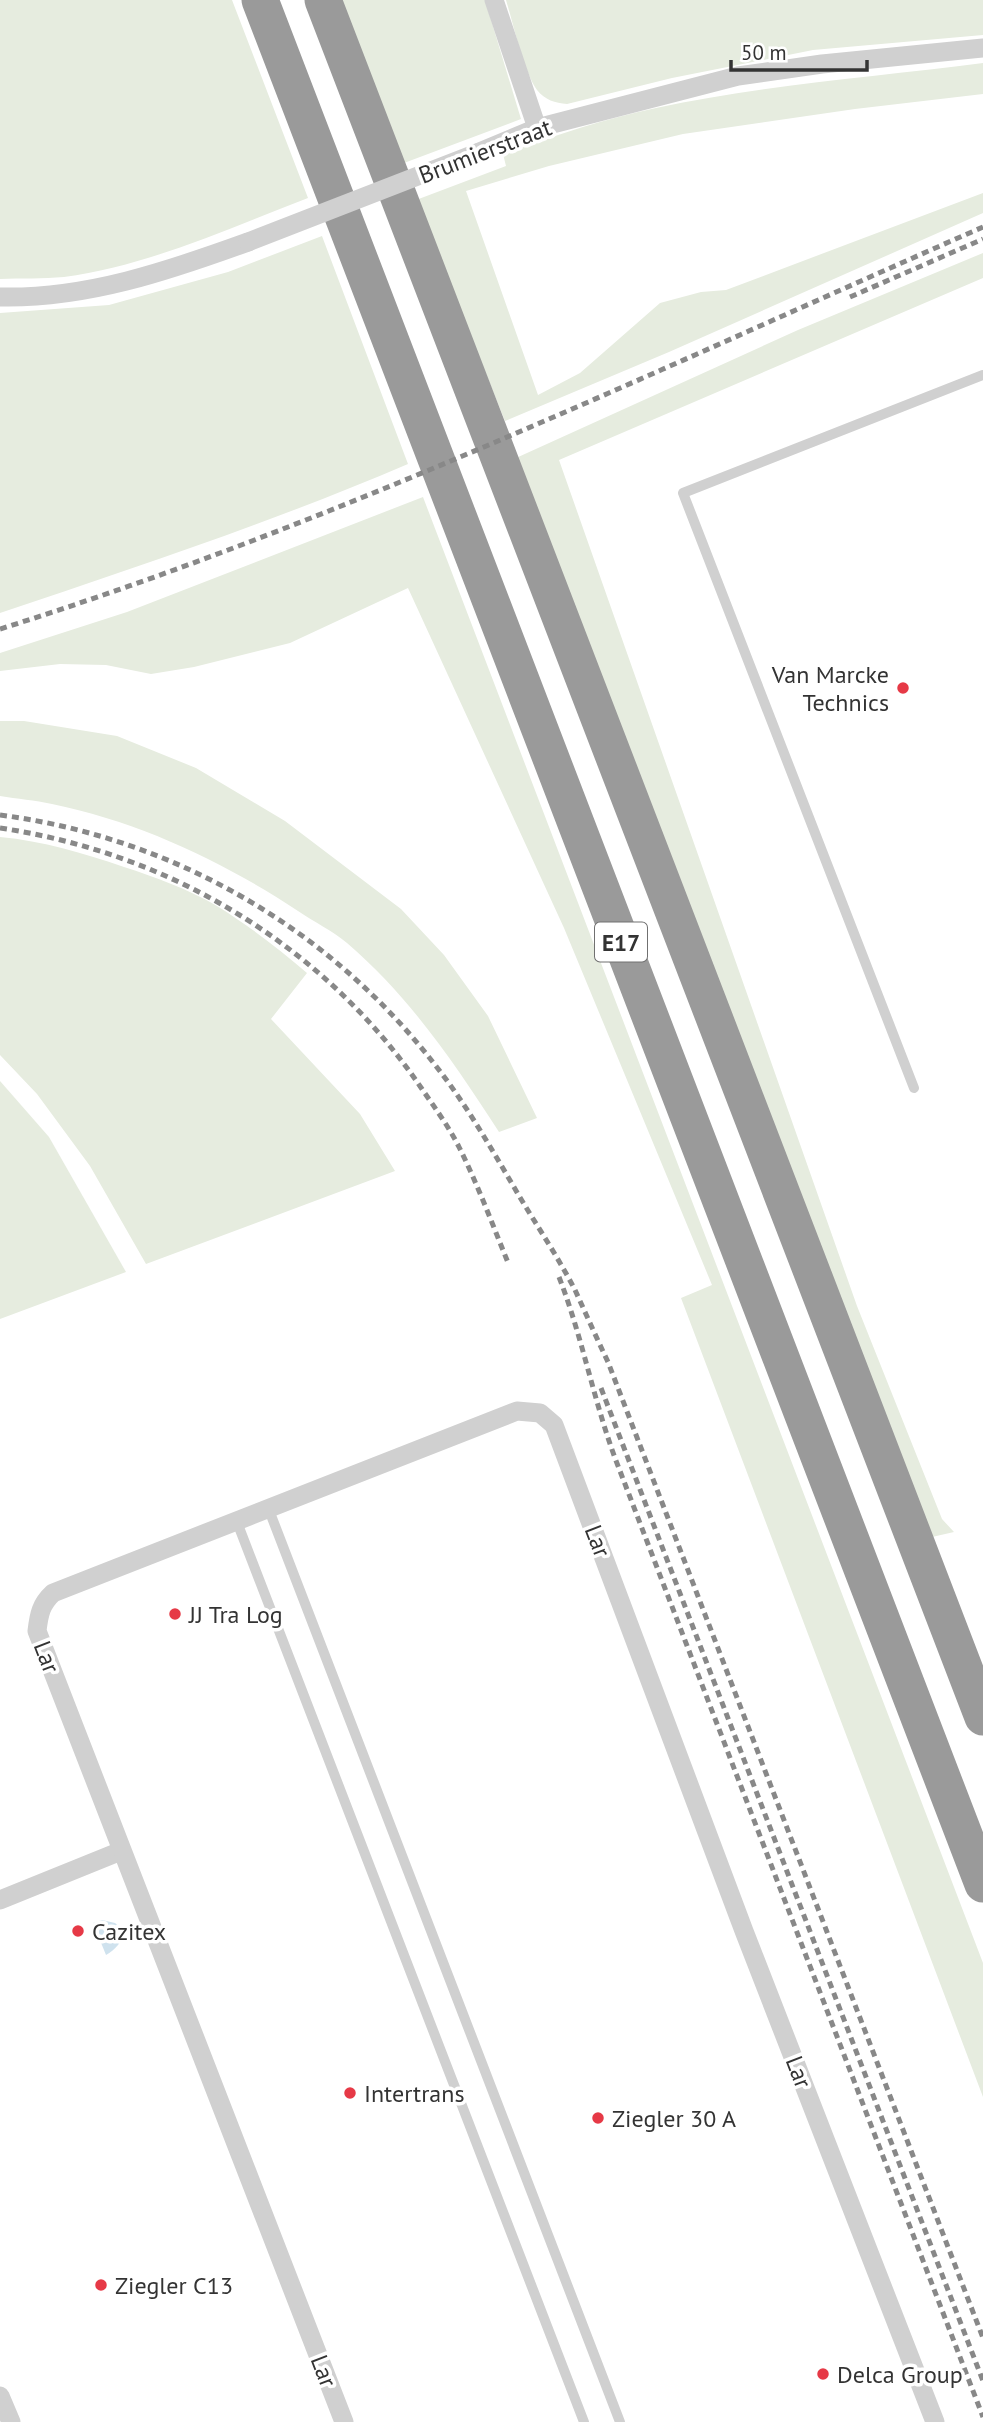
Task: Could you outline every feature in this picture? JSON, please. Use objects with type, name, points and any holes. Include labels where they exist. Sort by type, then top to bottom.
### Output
[{"type":"highway","name":"E17","points":[[260,0],[983,1885]]},
{"type":"highway","name":"E17","points":[[323,0],[983,1717]]},
{"type":"street","points":[[494,0],[537,128]]},
{"type":"street","name":"Brumierstraat","points":[[0,297],[54,296],[171,270],[537,128],[738,76],[822,64],[983,48]]},
{"type":"street","name":"Lar","points":[[344,2422],[37,1631],[39,1614],[44,1602],[53,1593],[517,1410],[540,1413],[554,1425],[744,1931],[935,2422]]},
{"type":"street","points":[[0,1900],[121,1851]]},
{"type":"street","points":[[0,2396],[11,2422]]},
{"type":"lane","points":[[914,1088],[683,493],[983,375]]},
{"type":"lane","points":[[269,1510],[620,2422]]},
{"type":"lane","points":[[237,1522],[584,2422]]},
{"type":"shaded area","points":[[0,0],[232,0],[308,198],[188,245],[126,264],[64,277],[0,279]]},
{"type":"shaded area","points":[[341,0],[485,0],[521,119],[404,163]]},
{"type":"shaded area","points":[[506,0],[983,0],[983,35],[813,50],[672,78],[567,104],[547,99],[532,82]]},
{"type":"shaded area","points":[[983,63],[983,94],[683,134],[549,166],[466,191],[538,395],[580,373],[660,303],[701,292],[726,290],[983,193],[983,213],[669,352],[505,421],[416,200],[506,166],[503,154],[637,112],[778,87]]},
{"type":"shaded area","points":[[322,236],[408,464],[257,524],[0,613],[0,313],[109,305],[228,272]]},
{"type":"shaded area","points":[[983,253],[983,278],[559,460],[857,1306],[942,1519],[954,1532],[932,1537],[516,458],[798,330]]},
{"type":"shaded area","points":[[423,497],[983,1963],[983,2097],[681,1298],[712,1285],[564,928],[408,588],[290,643],[194,667],[151,674],[106,665],[60,664],[0,671],[0,653],[127,612]]},
{"type":"shaded area","points":[[0,721],[24,721],[117,736],[196,768],[285,821],[401,909],[444,955],[488,1016],[537,1118],[499,1132],[430,1032],[370,964],[342,939],[270,893],[211,860],[117,821],[46,803],[0,796]]},
{"type":"shaded area","points":[[0,837],[32,841],[78,852],[183,889],[229,914],[307,973],[271,1019],[360,1114],[395,1171],[146,1264],[90,1166],[37,1094],[0,1055]]},
{"type":"shaded area","points":[[0,1081],[49,1137],[126,1272],[0,1319]]},
{"type":"water","points":[[102,1920],[115,1923],[123,1930],[118,1945],[106,1955],[93,1923]]},
{"type":"railway","points":[[0,629],[126,587],[374,493],[619,389],[983,227]]},
{"type":"railway","points":[[850,297],[983,239]]},
{"type":"railway","points":[[0,815],[63,826],[124,844],[183,867],[240,896],[294,930],[344,969],[390,1013],[432,1061],[467,1109],[575,1290],[608,1362],[983,2338]]},
{"type":"railway","points":[[0,828],[63,841],[124,859],[183,884],[238,914],[291,950],[339,991],[383,1038],[446,1125],[473,1176],[509,1265]]},
{"type":"railway","points":[[559,1277],[615,1458],[983,2417]]},
{"type":"railway","points":[[601,1388],[983,2381]]},
{"type":"place","name":"Van Marcke Technics","points":[[903,688]]},
{"type":"place","name":"JJ Tra Log","points":[[175,1614]]},
{"type":"place","name":"Cazitex","points":[[78,1931]]},
{"type":"place","name":"Intertrans","points":[[350,2093]]},
{"type":"place","name":"Ziegler 30 A","points":[[598,2118]]},
{"type":"place","name":"Ziegler C13","points":[[101,2285]]},
{"type":"place","name":"Delca Group","points":[[823,2374]]}]
